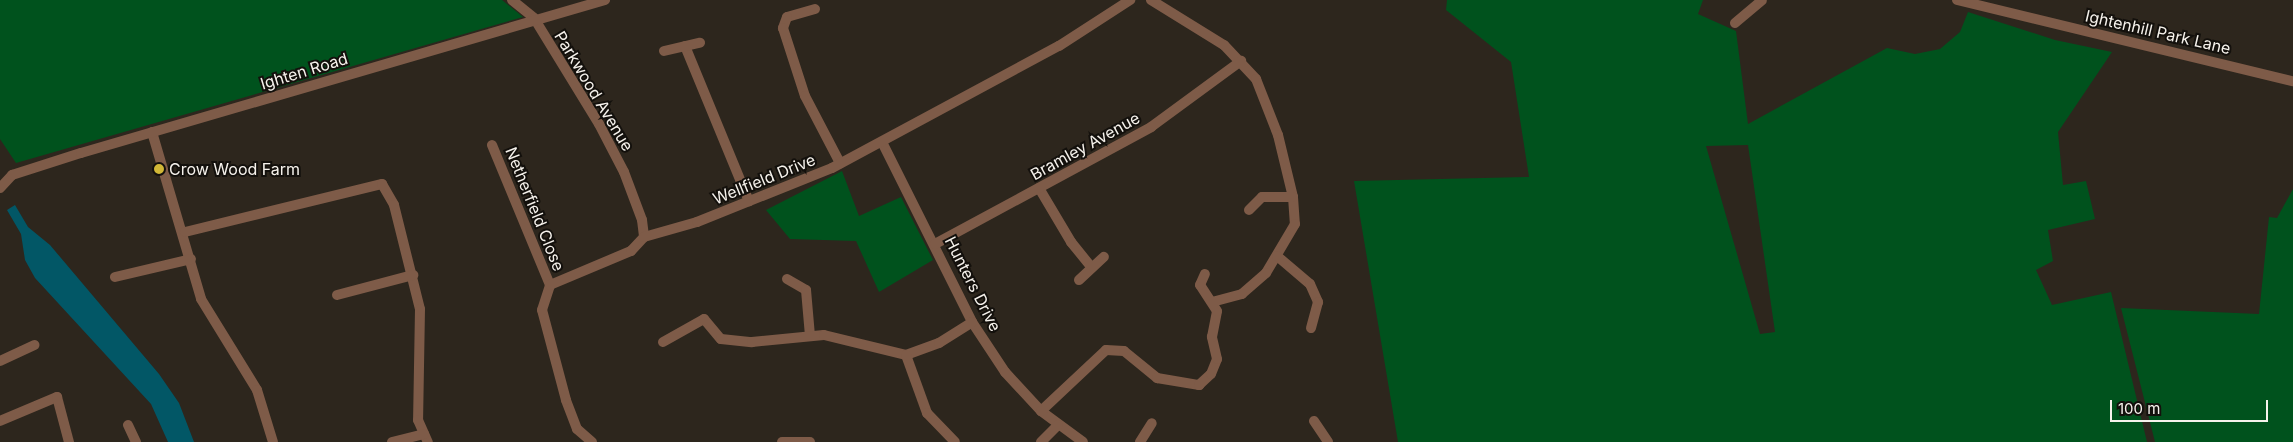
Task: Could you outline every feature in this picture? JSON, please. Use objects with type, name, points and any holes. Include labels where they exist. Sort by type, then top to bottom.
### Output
[{"type":"street","points":[[512,0],[534,18]]},
{"type":"street","name":"Ighten Road","points":[[0,188],[12,175],[534,18],[605,0]]},
{"type":"street","name":"Wellfield Drive","points":[[550,285],[631,251],[644,236],[749,201],[840,163],[1088,30],[1130,0]]},
{"type":"street","points":[[1151,0],[1224,45],[1256,79],[1278,135],[1293,197],[1296,224],[1278,256],[1242,294],[1212,302]]},
{"type":"street","points":[[1735,23],[1762,0]]},
{"type":"street","name":"Ightenhill Park Lane","points":[[1957,0],[1980,3],[2293,81]]},
{"type":"street","points":[[815,9],[787,17],[782,28],[805,96],[840,163]]},
{"type":"street","name":"Parkwood Avenue","points":[[534,18],[624,172],[642,220],[644,236]]},
{"type":"street","points":[[664,51],[700,43]]},
{"type":"street","points":[[685,46],[749,201]]},
{"type":"street","name":"Bramley Avenue","points":[[935,244],[1151,127],[1241,61]]},
{"type":"street","points":[[152,132],[184,232],[201,299],[257,390],[273,442]]},
{"type":"street","name":"Hunters Drive","points":[[882,142],[935,244],[972,322],[1005,372],[1041,411],[1083,442]]},
{"type":"street","name":"Netherfield Close","points":[[492,145],[550,285]]},
{"type":"street","points":[[184,232],[382,184],[394,206],[413,275],[420,309],[418,420],[426,438],[392,442]]},
{"type":"street","points":[[1039,188],[1071,242],[1092,268]]},
{"type":"street","points":[[1249,210],[1262,197],[1293,197]]},
{"type":"street","points":[[1278,256],[1310,284],[1318,302],[1312,328]]},
{"type":"street","points":[[1079,280],[1104,257]]},
{"type":"street","points":[[115,277],[191,258]]},
{"type":"street","points":[[1041,411],[1106,350],[1124,351],[1157,378],[1200,385],[1211,374],[1217,359],[1212,302],[1200,285],[1205,274]]},
{"type":"street","points":[[337,295],[413,275]]},
{"type":"street","points":[[787,279],[806,290],[810,336]]},
{"type":"street","points":[[550,285],[542,310],[566,400],[577,429],[592,442]]},
{"type":"street","points":[[663,342],[704,319],[721,340],[752,342],[810,336],[906,355],[939,343],[972,322]]},
{"type":"street","points":[[1,358],[34,345]]},
{"type":"street","points":[[906,355],[927,413],[955,442]]},
{"type":"street","points":[[0,421],[57,397],[69,442]]},
{"type":"street","points":[[1314,421],[1328,442]]},
{"type":"street","points":[[1140,442],[1152,423]]},
{"type":"street","points":[[128,425],[136,442]]},
{"type":"street","points":[[1042,442],[1058,425]]},
{"type":"street","points":[[782,442],[810,442]]},
{"type":"green space","points":[[0,0],[502,0],[523,17],[16,163],[0,139]]},
{"type":"green space","points":[[1447,0],[1703,0],[1698,14],[1736,31],[1748,124],[1887,48],[1915,54],[1940,49],[1960,32],[1968,12],[2055,40],[2112,52],[2058,132],[2063,185],[2086,181],[2095,219],[2048,230],[2053,261],[2036,270],[2052,305],[2111,292],[2147,442],[1398,442],[1354,181],[1529,177],[1511,62],[1446,10]],"holes":[[[1748,145],[1775,332],[1760,334],[1706,146]]]},
{"type":"green space","points":[[842,171],[859,216],[901,197],[933,260],[879,292],[856,241],[790,239],[766,210]]},
{"type":"green space","points":[[2293,189],[2293,442],[2155,442],[2121,308],[2259,314],[2269,217],[2277,218]]},
{"type":"water","points":[[15,205],[28,227],[50,245],[159,374],[179,403],[194,442],[168,442],[151,404],[35,278],[25,260],[21,234],[7,210]]},
{"type":"place","name":"Crow Wood Farm","points":[[159,169]]}]
